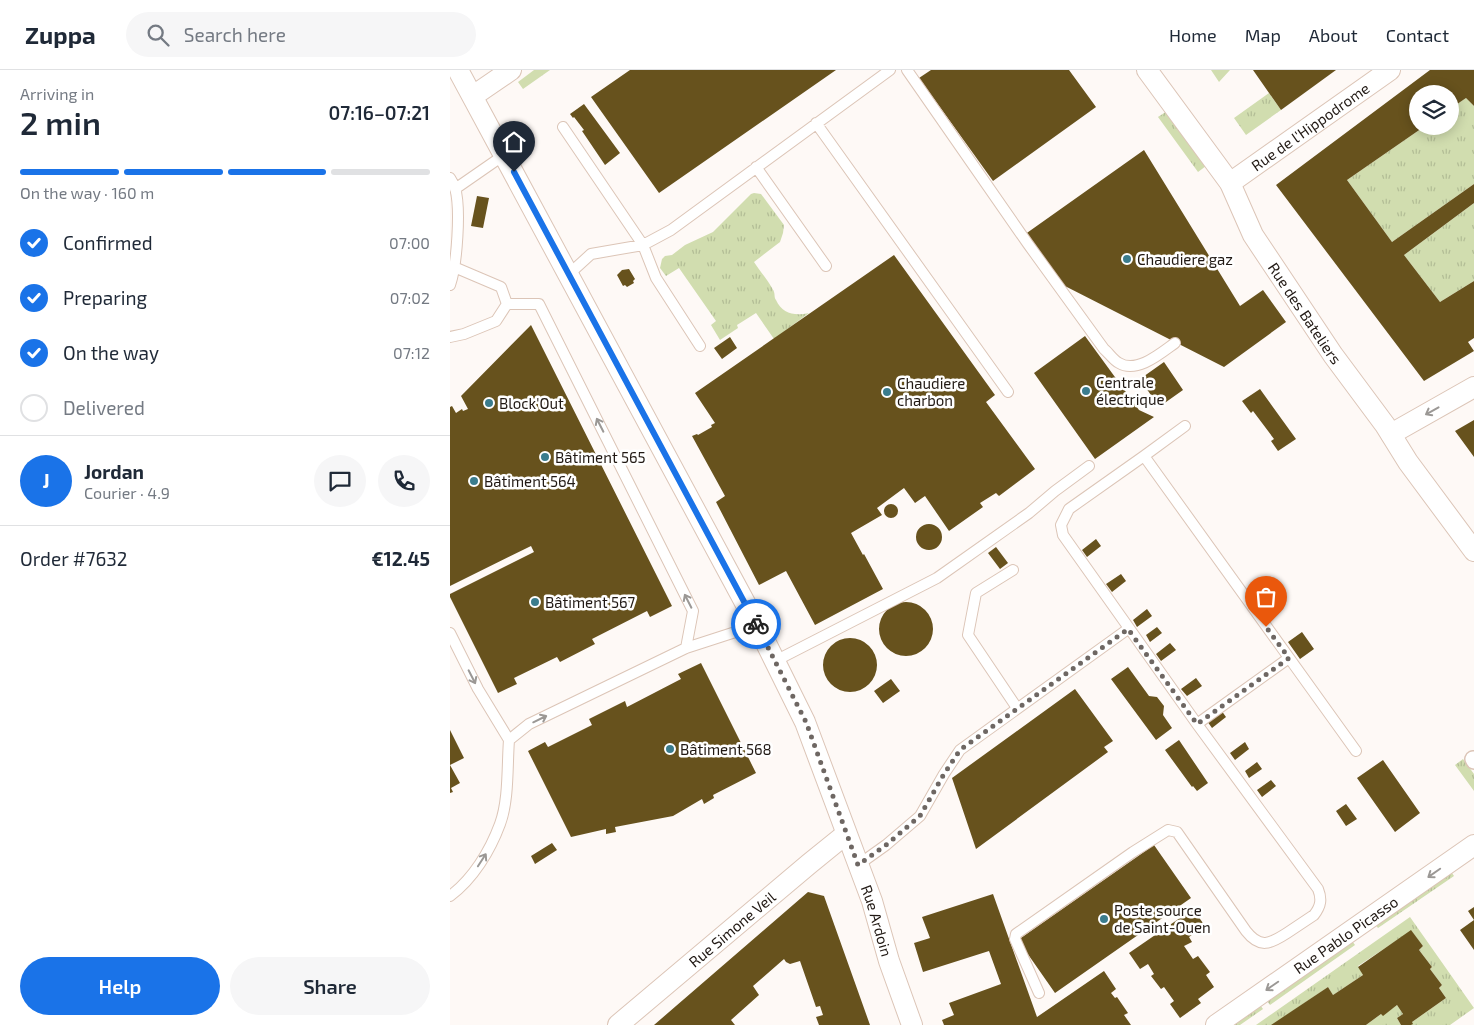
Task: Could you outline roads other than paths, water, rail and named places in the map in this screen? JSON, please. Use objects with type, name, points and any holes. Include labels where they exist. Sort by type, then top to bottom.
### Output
[{"type":"street","name":"Rue Ardoin","points":[[458,70],[757,625],[806,722],[872,900],[889,961],[912,1025]]},
{"type":"street","points":[[473,96],[511,70]]},
{"type":"street","name":"Rue des Bateliers","points":[[1147,70],[1230,183],[1253,236],[1333,355],[1391,434],[1408,462],[1474,551]]},
{"type":"street","name":"Rue de l'Hippodrome","points":[[1230,183],[1390,70]]},
{"type":"street","points":[[1391,434],[1474,387]]},
{"type":"street","name":"Rue Simone Veil","points":[[618,1025],[846,834]]},
{"type":"street","name":"Rue Pablo Picasso","points":[[1216,1025],[1474,845]]},
{"type":"lane","points":[[568,275],[591,254],[643,245],[671,230],[890,70]]},
{"type":"lane","points":[[906,70],[1104,349],[1119,364],[1132,366],[1146,363],[1175,343]]},
{"type":"lane","points":[[816,123],[1008,392]]},
{"type":"lane","points":[[563,127],[643,245],[656,278],[700,346]]},
{"type":"lane","points":[[455,189],[504,155]]},
{"type":"lane","points":[[756,167],[826,266]]},
{"type":"lane","points":[[450,178],[455,189],[458,217],[454,268],[450,285]]},
{"type":"lane","points":[[454,268],[501,287],[507,304]]},
{"type":"lane","points":[[450,337],[464,334],[496,321],[507,304]]},
{"type":"lane","points":[[507,304],[539,304],[693,611],[686,648]]},
{"type":"lane","points":[[1039,993],[1015,939],[1016,934],[1133,852],[1168,830],[1177,832],[1252,939],[1260,943],[1268,944],[1276,940],[1314,915],[1321,903],[1318,889],[1128,629],[1063,535],[1061,525],[1069,509],[1185,426]]},
{"type":"lane","points":[[1144,456],[1356,751]]},
{"type":"lane","points":[[775,661],[937,578],[1029,513],[1089,466]]},
{"type":"lane","points":[[1013,570],[976,593],[968,636],[1017,708]]},
{"type":"lane","points":[[509,740],[530,724],[686,648],[757,625]]},
{"type":"lane","points":[[858,865],[886,845],[920,816],[960,750],[1128,629]]},
{"type":"lane","points":[[450,633],[478,689],[509,740],[505,798],[500,823],[484,857],[462,887],[450,896]]},
{"type":"lane","points":[[1197,724],[1289,658]]},
{"type":"place","name":"Chaudiere gaz","points":[[1127,259]]},
{"type":"place","name":"Centrale électrique","points":[[1086,391]]},
{"type":"place","name":"Chaudiere charbon","points":[[887,392]]},
{"type":"place","name":"Block'Out","points":[[489,403]]},
{"type":"place","name":"Bâtiment 565","points":[[545,457]]},
{"type":"place","name":"Bâtiment 564","points":[[474,481]]},
{"type":"place","name":"Bâtiment 567","points":[[535,602]]},
{"type":"place","name":"Bâtiment 568","points":[[670,749]]},
{"type":"place","name":"Poste source de Saint-Ouen","points":[[1104,919]]}]
